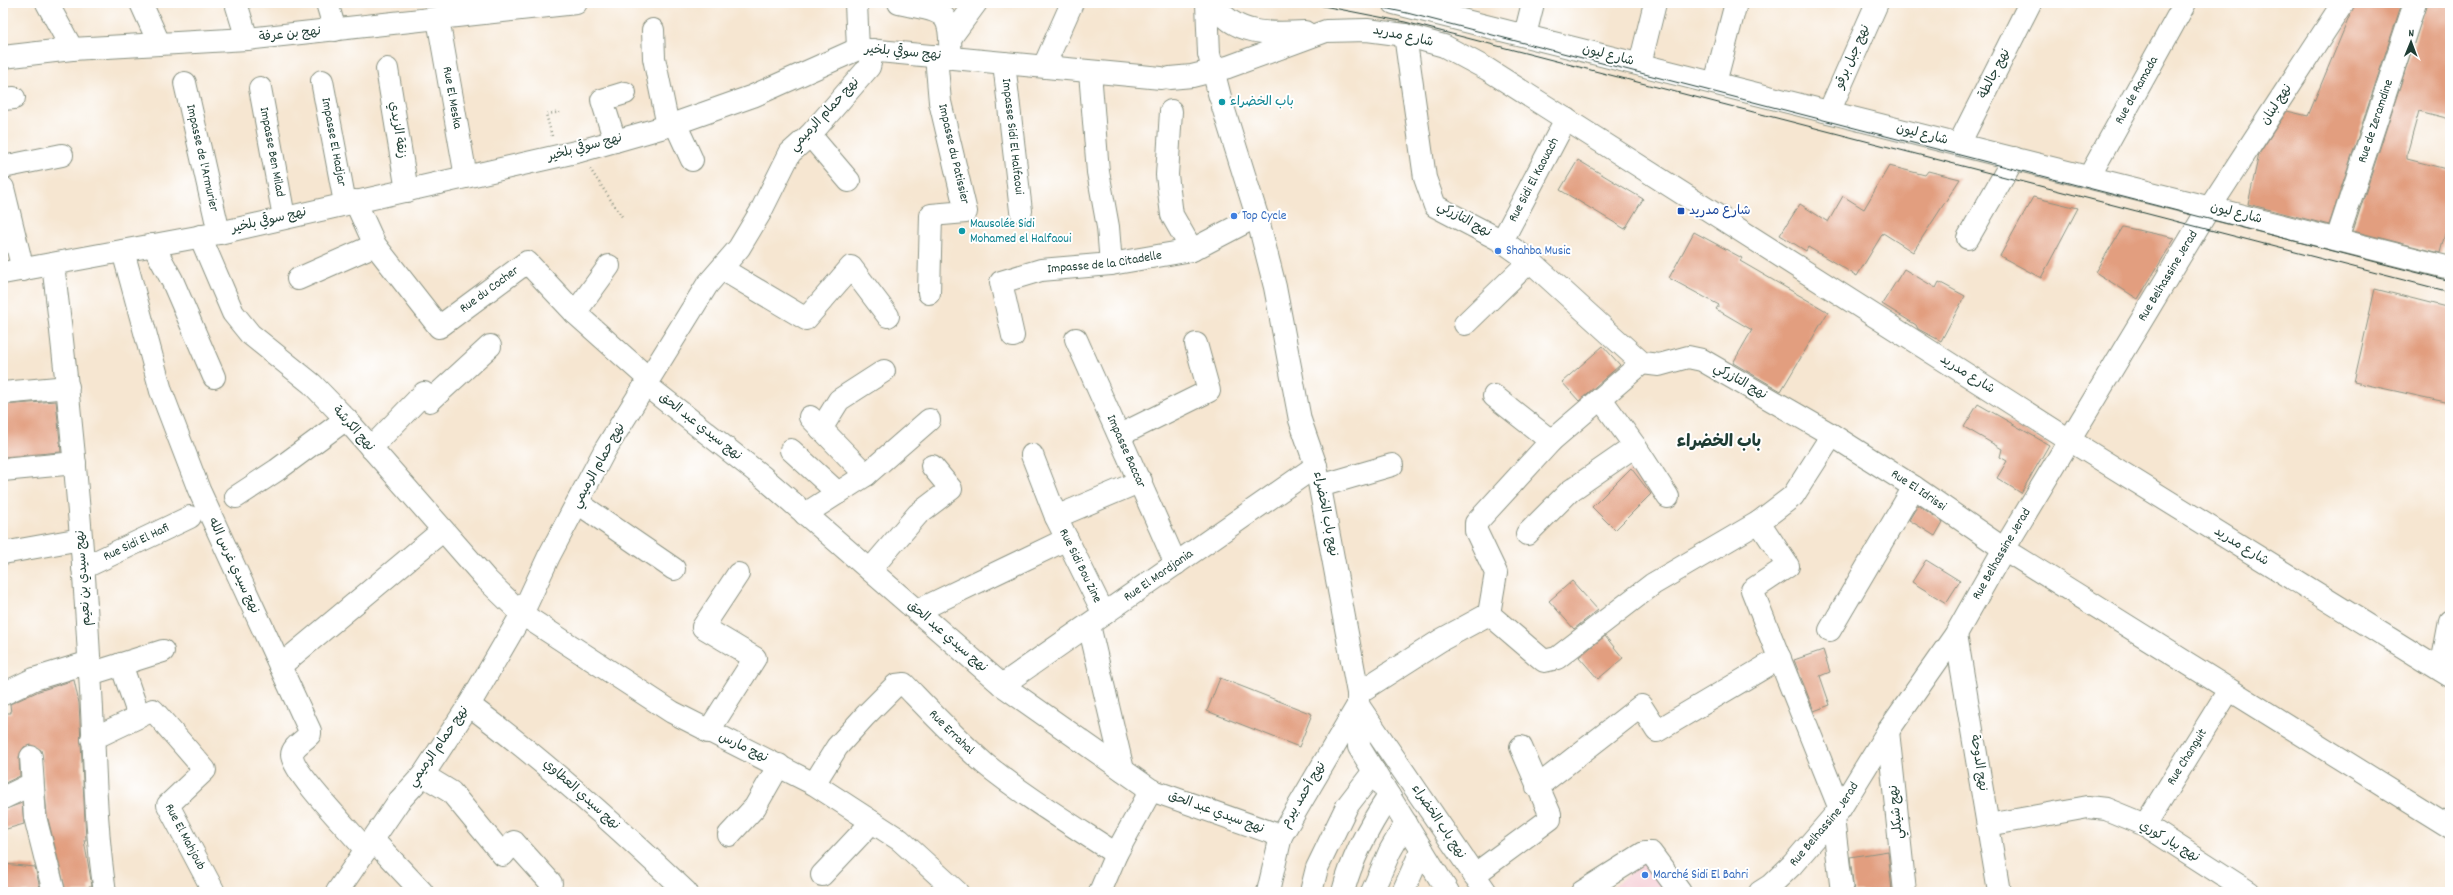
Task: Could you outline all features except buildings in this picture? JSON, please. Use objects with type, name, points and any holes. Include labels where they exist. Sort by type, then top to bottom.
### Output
[{"type":"street","points":[[47,3],[72,49]]},
{"type":"street","points":[[141,3],[159,43]]},
{"type":"street","points":[[236,3],[247,39]]},
{"type":"street","points":[[326,3],[335,30]]},
{"type":"street","name":"نهج بن عرفة","points":[[3,57],[72,49],[247,39],[335,30],[409,12],[438,18],[492,8],[576,3]]},
{"type":"street","name":"نهج حمام الرميمي","points":[[337,892],[399,801],[423,775],[470,705],[522,614],[605,450],[707,285],[739,248],[760,213],[790,153],[810,135],[869,67],[856,3]]},
{"type":"street","points":[[899,3],[931,10],[944,16],[950,26],[945,50]]},
{"type":"street","points":[[945,50],[976,3]]},
{"type":"street","points":[[1044,66],[1072,3]]},
{"type":"street","name":"نهج باب الخضراء","points":[[1207,3],[1209,54],[1257,216],[1275,287],[1300,420],[1318,476],[1358,699],[1480,883]]},
{"type":"street","points":[[1214,3],[1221,14],[1232,23],[1247,30],[1269,33],[1326,30]]},
{"type":"street","name":"شارع ليون","points":[[1394,3],[2450,268]]},
{"type":"street","points":[[1525,35],[1534,3]]},
{"type":"street","points":[[1640,64],[1656,3]]},
{"type":"street","points":[[1715,83],[1736,3]]},
{"type":"street","name":"نهج جبل برقو","points":[[1829,112],[1878,3]]},
{"type":"street","name":"نهج جالطة","points":[[1959,144],[2030,3]]},
{"type":"street","name":"Rue de Ramada","points":[[2089,177],[2185,3]]},
{"type":"street","name":"نهج لبنان","points":[[2211,208],[2343,3]]},
{"type":"street","name":"Rue de Zeramdine","points":[[2337,240],[2415,3]]},
{"type":"street","name":"Rue El Meska","points":[[438,18],[466,177]]},
{"type":"street","points":[[653,30],[654,58],[672,124],[692,160]]},
{"type":"street","name":"شارع مدريد","points":[[1214,72],[1326,30],[1367,30],[1405,35],[1444,46],[1487,69],[2071,441],[2445,673]]},
{"type":"street","name":"نهج التازركي","points":[[1405,35],[1425,178],[1435,206],[1502,241],[1530,261],[1642,363],[1658,365],[1678,359],[1697,358],[1832,435]]},
{"type":"street","name":"نهج سوقي بلخير","points":[[13,272],[210,234],[580,151],[672,124],[753,96],[866,50],[945,50],[1004,63],[1166,78],[1214,72]]},
{"type":"street","name":"Impasse du Patissier","points":[[929,292],[931,215],[966,212],[940,102],[945,50]]},
{"type":"street","name":"Impasse Sidi El Halfaoui","points":[[1004,63],[1021,211]]},
{"type":"street","name":"زنقة الزيدي","points":[[387,69],[407,191]]},
{"type":"street","points":[[1090,72],[1098,172],[1108,227],[1111,264]]},
{"type":"street","name":"Impasse El Hadjar","points":[[322,81],[350,202]]},
{"type":"street","name":"Impasse de l'Armurier","points":[[185,83],[210,234]]},
{"type":"street","name":"Impasse Ben Milad","points":[[260,88],[284,217]]},
{"type":"street","points":[[615,141],[602,100],[625,93]]},
{"type":"street","points":[[1171,111],[1167,175],[1172,215],[1192,250]]},
{"type":"street","name":"Rue Sidi El Kaouach","points":[[1502,241],[1566,119]]},
{"type":"street","points":[[810,135],[849,181]]},
{"type":"street","points":[[3,167],[62,155]]},
{"type":"street","points":[[1968,238],[2014,158]]},
{"type":"street","points":[[3,188],[13,272]]},
{"type":"street","name":"Rue du Cocher","points":[[350,202],[374,245],[439,327],[526,262],[647,382]]},
{"type":"street","name":"Rue Belhassine Jerad","points":[[1765,888],[1808,848],[1836,814],[1888,732],[1956,634],[2004,549],[2071,441],[2211,208]]},
{"type":"street","name":"Impasse de la Citadelle","points":[[1013,336],[1001,282],[1041,270],[1111,264],[1192,250],[1257,216]]},
{"type":"street","name":"نهج الكرشة","points":[[210,234],[233,313],[250,334],[312,384],[346,419],[442,531],[487,580],[522,614]]},
{"type":"street","points":[[153,245],[172,280],[214,377]]},
{"type":"street","points":[[298,279],[374,245]]},
{"type":"street","name":"نهج سيدي غرس الله","points":[[123,251],[161,391],[212,520],[310,731],[310,734],[294,750],[293,758],[310,785],[369,845]]},
{"type":"street","points":[[1465,324],[1530,261]]},
{"type":"street","name":"نهج سيدي بن نعيم","points":[[53,264],[68,387],[75,464],[90,668],[92,739],[99,838],[105,892]]},
{"type":"street","points":[[576,313],[609,266]]},
{"type":"street","points":[[722,269],[806,319],[851,267],[888,316]]},
{"type":"street","name":"Impasse Baccar","points":[[1076,340],[1141,481],[1176,564]]},
{"type":"street","points":[[1120,435],[1209,391],[1196,344]]},
{"type":"street","points":[[371,448],[424,393],[430,401],[490,346]]},
{"type":"street","points":[[1489,614],[1496,573],[1476,531],[1476,523],[1551,441],[1602,399],[1642,363]]},
{"type":"street","points":[[866,475],[815,423],[839,400],[884,371]]},
{"type":"street","name":"نهج سيدي عبد الحق","points":[[647,382],[763,477],[1002,685],[1151,790],[1280,836]]},
{"type":"street","points":[[3,393],[68,387]]},
{"type":"street","points":[[1494,396],[1551,441]]},
{"type":"street","points":[[1602,399],[1668,497]]},
{"type":"street","points":[[236,497],[346,419]]},
{"type":"street","points":[[805,514],[866,475],[929,420]]},
{"type":"street","points":[[1489,614],[1544,661],[1557,658],[1653,584],[1758,522],[1793,496],[1832,435]]},
{"type":"street","name":"Rue El Idrissi","points":[[1832,435],[1914,487],[2004,549],[2450,827]]},
{"type":"street","points":[[1527,534],[1570,491],[1635,446]]},
{"type":"street","points":[[791,450],[838,493]]},
{"type":"street","name":"Rue Sidi Bou Zine","points":[[1032,455],[1056,517],[1067,539],[1096,619],[1124,770]]},
{"type":"street","points":[[3,470],[75,464]]},
{"type":"street","name":"Rue El Mordjania","points":[[1002,685],[1176,564],[1318,476],[1392,465]]},
{"type":"street","points":[[870,570],[918,514],[951,489],[932,466]]},
{"type":"street","points":[[1056,517],[1141,481]]},
{"type":"street","points":[[1830,630],[1914,487]]},
{"type":"street","points":[[578,503],[674,569]]},
{"type":"street","name":"Rue Sidi El Hafi","points":[[83,568],[190,517]]},
{"type":"street","points":[[1758,522],[1788,566],[1752,590],[1780,658],[1836,814],[1842,892]]},
{"type":"street","points":[[280,666],[442,531]]},
{"type":"street","points":[[3,553],[81,539]]},
{"type":"street","points":[[917,611],[1067,539]]},
{"type":"street","points":[[708,732],[755,658],[703,627],[738,574]]},
{"type":"street","name":"نهج مارس","points":[[522,614],[672,712],[708,732],[779,765],[814,784],[900,840],[957,892]]},
{"type":"street","points":[[1440,887],[1422,849],[1359,748],[1358,699],[1441,640],[1489,614]]},
{"type":"street","points":[[2445,673],[2450,621]]},
{"type":"street","name":"نهج الدوحة","points":[[1956,634],[1999,892]]},
{"type":"street","points":[[3,694],[34,679],[90,668],[121,664],[162,651]]},
{"type":"street","points":[[1537,787],[1641,706],[1657,731],[1780,658]]},
{"type":"street","points":[[92,739],[139,716],[121,664]]},
{"type":"street","name":"Rue Errahal","points":[[814,784],[837,747],[864,716],[896,685],[904,684],[958,740],[986,764],[1054,813],[1116,854]]},
{"type":"street","name":"Rue Changuit","points":[[2145,825],[2229,690]]},
{"type":"street","name":"نهج أحمد بيرم","points":[[1268,892],[1280,836],[1358,699]]},
{"type":"street","name":"نهج سيدي العطاوي","points":[[470,705],[530,750],[608,819],[686,892]]},
{"type":"street","name":"Rue El Mahjoub","points":[[139,716],[153,710],[205,770],[168,805],[214,892]]},
{"type":"street","name":"نهج شيكلي","points":[[1888,732],[1905,892]]},
{"type":"street","points":[[1480,883],[1549,822],[1550,814],[1537,787],[1521,747]]},
{"type":"street","points":[[31,756],[35,817],[54,892]]},
{"type":"street","points":[[729,836],[755,808],[779,765]]},
{"type":"street","points":[[1312,892],[1317,868],[1347,806],[1374,771]]},
{"type":"street","points":[[423,775],[450,792],[503,854],[514,842],[551,884]]},
{"type":"street","points":[[3,798],[32,784]]},
{"type":"street","points":[[1100,892],[1116,854],[1151,790]]},
{"type":"street","points":[[1343,892],[1347,876],[1369,826],[1389,796]]},
{"type":"street","name":"نهج بيار كوري","points":[[1988,824],[2088,807],[2106,809],[2145,825],[2249,892]]},
{"type":"street","points":[[822,875],[872,822]]},
{"type":"street","points":[[1372,892],[1390,851],[1406,823]]},
{"type":"street","points":[[369,845],[422,892]]},
{"type":"street","points":[[1403,892],[1422,849]]},
{"type":"street","points":[[1582,892],[1644,853],[1651,852],[1680,892]]},
{"type":"path","points":[[557,156],[546,114],[562,112]]},
{"type":"path","points":[[580,151],[599,185],[623,218]]},
{"type":"shaded area","name":"Marché Sidi El Bahri","points":[[1651,857],[1674,892],[1605,892]]},
{"type":"tram line","points":[[1308,3],[1405,22],[2450,292]]},
{"type":"tram line","points":[[1361,3],[1407,13],[2450,281]]},
{"type":"place","name":"باب الخضراء","points":[[1222,102]]},
{"type":"place","name":"شارع مدريد","points":[[1681,211]]},
{"type":"place","name":"Top Cycle","points":[[1234,216]]},
{"type":"place","name":"Mausolée Sidi Mohamed el Halfaoui","points":[[962,231]]},
{"type":"place","name":"Shahba Music","points":[[1498,251]]},
{"type":"place","name":"Marché Sidi El Bahri","points":[[1645,875]]},
{"type":"district","name":"باب الخضراء","points":[[1719,443]]}]
